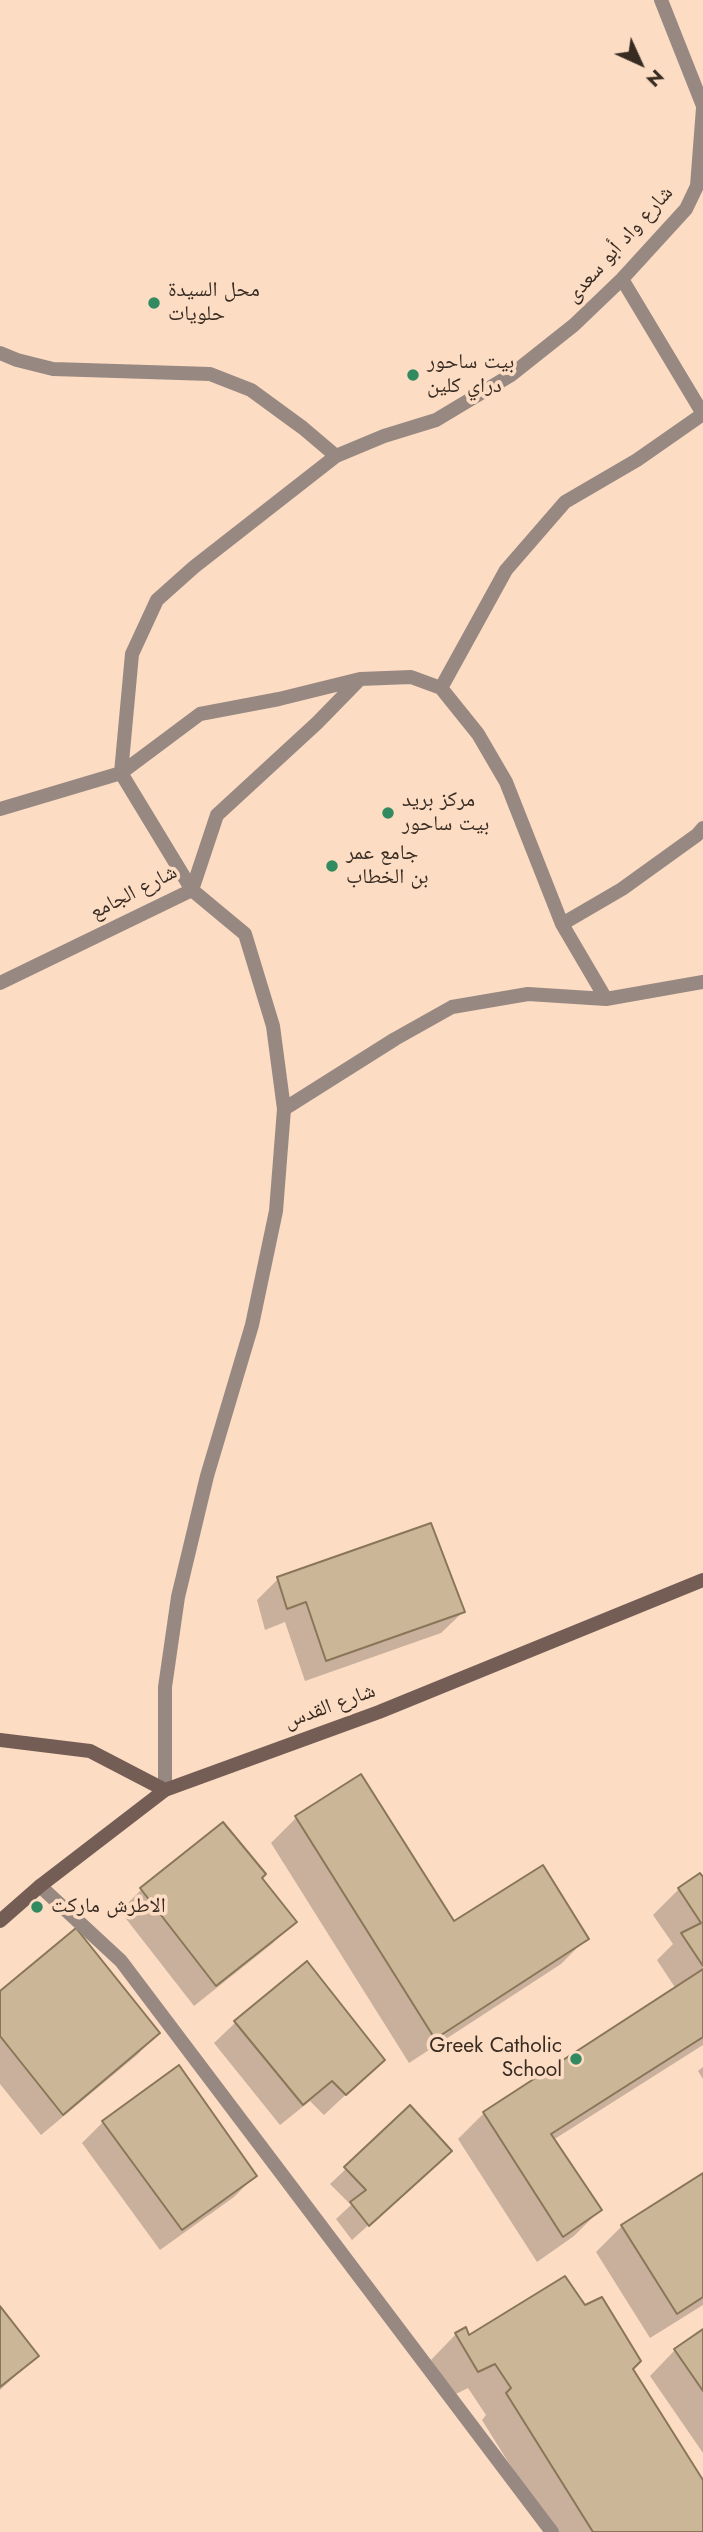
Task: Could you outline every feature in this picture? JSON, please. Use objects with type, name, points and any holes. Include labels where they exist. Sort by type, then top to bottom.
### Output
[{"type":"main road","name":"شارع القدس","points":[[0,1921],[40,1886],[165,1790],[379,1712],[703,1580]]},
{"type":"main road","points":[[0,1740],[90,1751],[165,1790]]},
{"type":"street","name":"شارع واد أبو سعدى","points":[[121,773],[132,654],[157,600],[194,567],[336,456],[384,436],[436,420],[511,375],[574,325],[622,279],[686,209],[697,186],[703,107],[661,0]]},
{"type":"street","points":[[441,688],[506,570],[565,502],[638,460],[703,414],[622,279]]},
{"type":"street","points":[[0,353],[53,369],[101,372],[154,370],[210,374],[251,390],[336,456]]},
{"type":"street","points":[[0,809],[121,773],[201,713],[279,699],[360,679],[411,677],[441,688],[478,734],[506,782],[562,924],[606,999]]},
{"type":"street","name":"شارع الجامع","points":[[0,983],[192,890],[217,815],[317,723],[360,679]]},
{"type":"street","points":[[121,773],[192,890],[245,934],[273,1026],[284,1109],[276,1211],[255,1312],[207,1476],[178,1597],[165,1687],[165,1790]]},
{"type":"street","points":[[562,924],[622,889],[703,828]]},
{"type":"street","points":[[284,1109],[395,1039],[452,1007],[528,994],[606,999],[703,982]]},
{"type":"street","points":[[40,1886],[121,1961],[552,2532]]},
{"type":"building","points":[[431,1523],[465,1612],[326,1661],[306,1602],[287,1609],[277,1577]]},
{"type":"building","points":[[361,1774],[454,1921],[543,1865],[589,1939],[435,2039],[295,1816]]},
{"type":"building","points":[[223,1822],[266,1874],[262,1878],[297,1922],[216,1986],[140,1888]]},
{"type":"building","points":[[700,1873],[703,1877],[703,1966],[681,1933],[701,1923],[678,1888]]},
{"type":"building","points":[[76,1928],[160,2033],[63,2115],[0,2036],[0,1991]]},
{"type":"building","points":[[307,1961],[385,2060],[346,2095],[332,2081],[303,2105],[234,2021]]},
{"type":"building","points":[[703,1969],[703,2037],[551,2134],[602,2210],[563,2237],[483,2112]]},
{"type":"building","points":[[179,2065],[257,2176],[182,2230],[102,2121]]},
{"type":"building","points":[[410,2105],[452,2151],[369,2226],[350,2202],[366,2190],[344,2167]]},
{"type":"building","points":[[703,2173],[703,2297],[677,2314],[621,2225]]},
{"type":"building","points":[[565,2276],[585,2305],[602,2297],[641,2361],[633,2369],[703,2480],[703,2532],[593,2532],[506,2393],[511,2388],[495,2364],[478,2372],[455,2333],[466,2327],[469,2335]]},
{"type":"building","points":[[0,2306],[39,2356],[0,2387]]},
{"type":"building","points":[[703,2329],[703,2391],[674,2349]]},
{"type":"place","name":"محل السيدة حلويات","points":[[154,303]]},
{"type":"place","name":"بيت ساحور دراي كلين","points":[[413,375]]},
{"type":"place","name":"مركز بريد بيت ساحور","points":[[388,813]]},
{"type":"place","name":"جامع عمر بن الخطاب","points":[[332,866]]},
{"type":"place","name":"الاطرش ماركت","points":[[37,1907]]},
{"type":"place","name":"Greek Catholic School","points":[[576,2059]]}]
